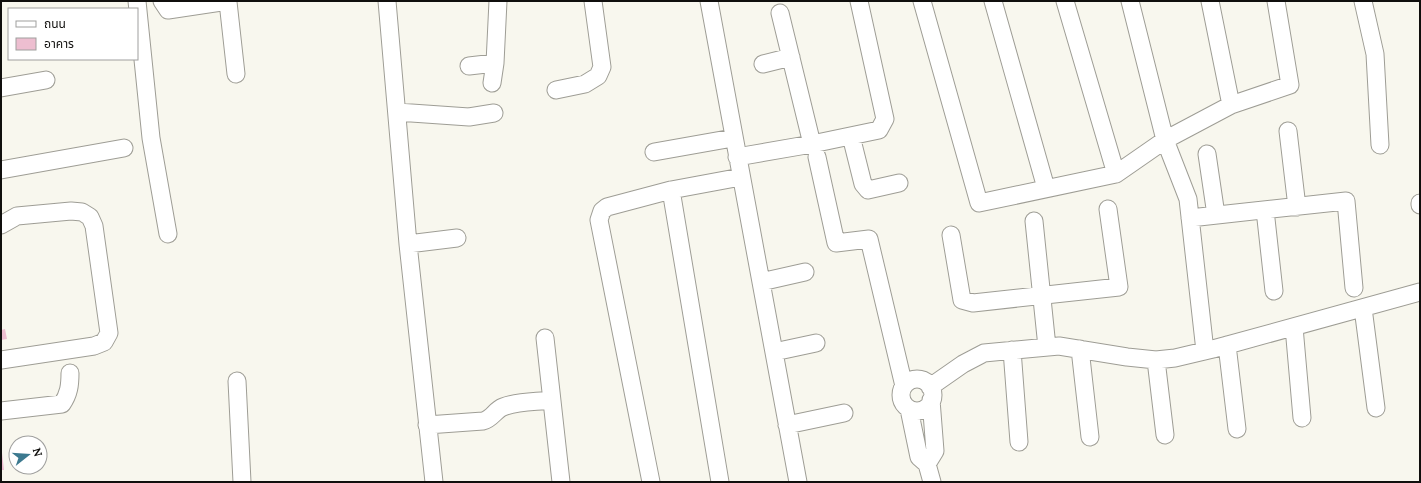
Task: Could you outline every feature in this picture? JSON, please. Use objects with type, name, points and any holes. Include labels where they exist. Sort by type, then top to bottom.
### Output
[{"type":"street","points":[[162,1],[168,10],[228,1],[236,74]]},
{"type":"street","points":[[388,1],[408,244],[434,482]]},
{"type":"street","points":[[492,83],[495,63],[498,1]]},
{"type":"street","points":[[556,90],[586,84],[598,76],[602,67],[593,1]]},
{"type":"street","points":[[709,1],[733,138],[798,482]]},
{"type":"street","points":[[737,157],[814,150],[851,136],[879,130],[885,119],[859,1]]},
{"type":"street","points":[[922,1],[979,202],[1116,174],[1165,140],[1231,105],[1290,85],[1276,1]]},
{"type":"street","points":[[993,1],[1046,188]]},
{"type":"street","points":[[1065,1],[1116,174]]},
{"type":"street","points":[[1130,1],[1165,140],[1188,199],[1206,351]]},
{"type":"street","points":[[1210,1],[1231,105]]},
{"type":"street","points":[[1363,1],[1375,54],[1380,145]]},
{"type":"street","points":[[780,13],[836,243],[869,239],[904,386]]},
{"type":"street","points":[[138,19],[151,138],[168,234]]},
{"type":"street","points":[[763,64],[791,57]]},
{"type":"street","points":[[469,66],[495,63]]},
{"type":"street","points":[[1,88],[46,80]]},
{"type":"street","points":[[397,112],[469,117],[494,113]]},
{"type":"street","points":[[1288,130],[1297,207]]},
{"type":"street","points":[[851,136],[863,184],[868,190],[900,183]]},
{"type":"street","points":[[654,152],[733,138]]},
{"type":"street","points":[[1,170],[124,148]]},
{"type":"street","points":[[1207,154],[1216,215]]},
{"type":"street","points":[[651,482],[599,220],[602,211],[607,207],[671,190],[741,177]]},
{"type":"street","points":[[671,190],[720,482]]},
{"type":"street","points":[[1190,218],[1346,201],[1354,288]]},
{"type":"street","points":[[951,235],[962,300],[973,303],[1119,287],[1108,209]]},
{"type":"street","points":[[1265,210],[1274,291]]},
{"type":"street","points":[[1,225],[17,216],[71,211],[82,212],[90,217],[94,226],[109,333],[104,342],[94,346],[1,360]]},
{"type":"street","points":[[1034,221],[1047,347]]},
{"type":"street","points":[[408,244],[457,238]]},
{"type":"street","points":[[761,282],[805,272]]},
{"type":"street","points":[[909,409],[920,410],[928,406],[931,394],[963,364],[984,353],[1059,346],[1156,360],[1206,351],[1420,292]]},
{"type":"street","points":[[1363,308],[1376,408]]},
{"type":"street","points":[[1294,327],[1302,418]]},
{"type":"street","points":[[545,338],[560,482]]},
{"type":"street","points":[[774,352],[816,343]]},
{"type":"street","points":[[1227,345],[1237,429]]},
{"type":"street","points":[[1080,349],[1090,437]]},
{"type":"street","points":[[1012,350],[1019,442]]},
{"type":"street","points":[[1156,360],[1165,435]]},
{"type":"street","points":[[1,411],[62,404],[66,398],[70,386],[70,373]]},
{"type":"street","points":[[927,464],[935,451],[931,394],[923,380],[918,379],[908,382],[904,386],[901,396],[902,401],[909,409],[919,457],[927,464],[932,482]]},
{"type":"street","points":[[237,381],[242,482]]},
{"type":"street","points":[[427,425],[483,421],[491,418],[498,410],[509,405],[551,400]]},
{"type":"street","points":[[787,425],[844,413]]},
{"type":"building","points":[[5,329],[7,339],[1,340],[1,330]]},
{"type":"building","points":[[1,444],[4,470],[1,470]]}]
